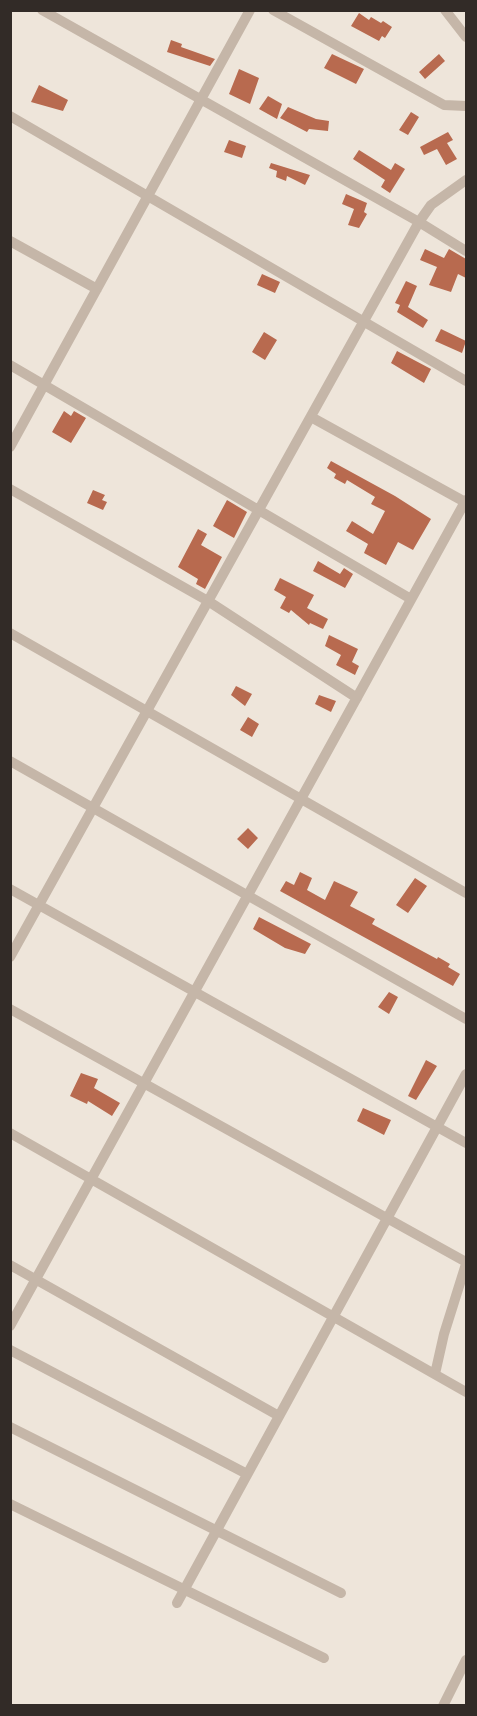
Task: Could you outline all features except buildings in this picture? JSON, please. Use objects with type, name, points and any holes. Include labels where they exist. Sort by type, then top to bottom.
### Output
[{"type":"street","points":[[42,10],[419,222],[466,251]]},
{"type":"street","points":[[10,447],[250,10]]},
{"type":"street","points":[[273,10],[444,105],[466,106]]},
{"type":"street","points":[[446,10],[466,37]]},
{"type":"street","points":[[10,116],[466,381]]},
{"type":"street","points":[[10,957],[419,222],[431,205],[466,180]]},
{"type":"street","points":[[10,241],[98,289]]},
{"type":"street","points":[[10,365],[411,599]]},
{"type":"street","points":[[10,1326],[466,501],[311,417]]},
{"type":"street","points":[[10,489],[208,601],[357,698]]},
{"type":"street","points":[[10,633],[466,893]]},
{"type":"street","points":[[10,761],[466,1019]]},
{"type":"street","points":[[10,889],[466,1143]]},
{"type":"street","points":[[10,1009],[466,1263],[444,1334],[435,1374]]},
{"type":"street","points":[[177,1603],[466,1074]]},
{"type":"street","points":[[10,1133],[466,1392]]},
{"type":"street","points":[[10,1265],[279,1416]]},
{"type":"street","points":[[10,1350],[247,1474]]},
{"type":"street","points":[[10,1427],[341,1593]]},
{"type":"street","points":[[10,1504],[324,1658]]},
{"type":"street","points":[[443,1706],[466,1660]]}]
